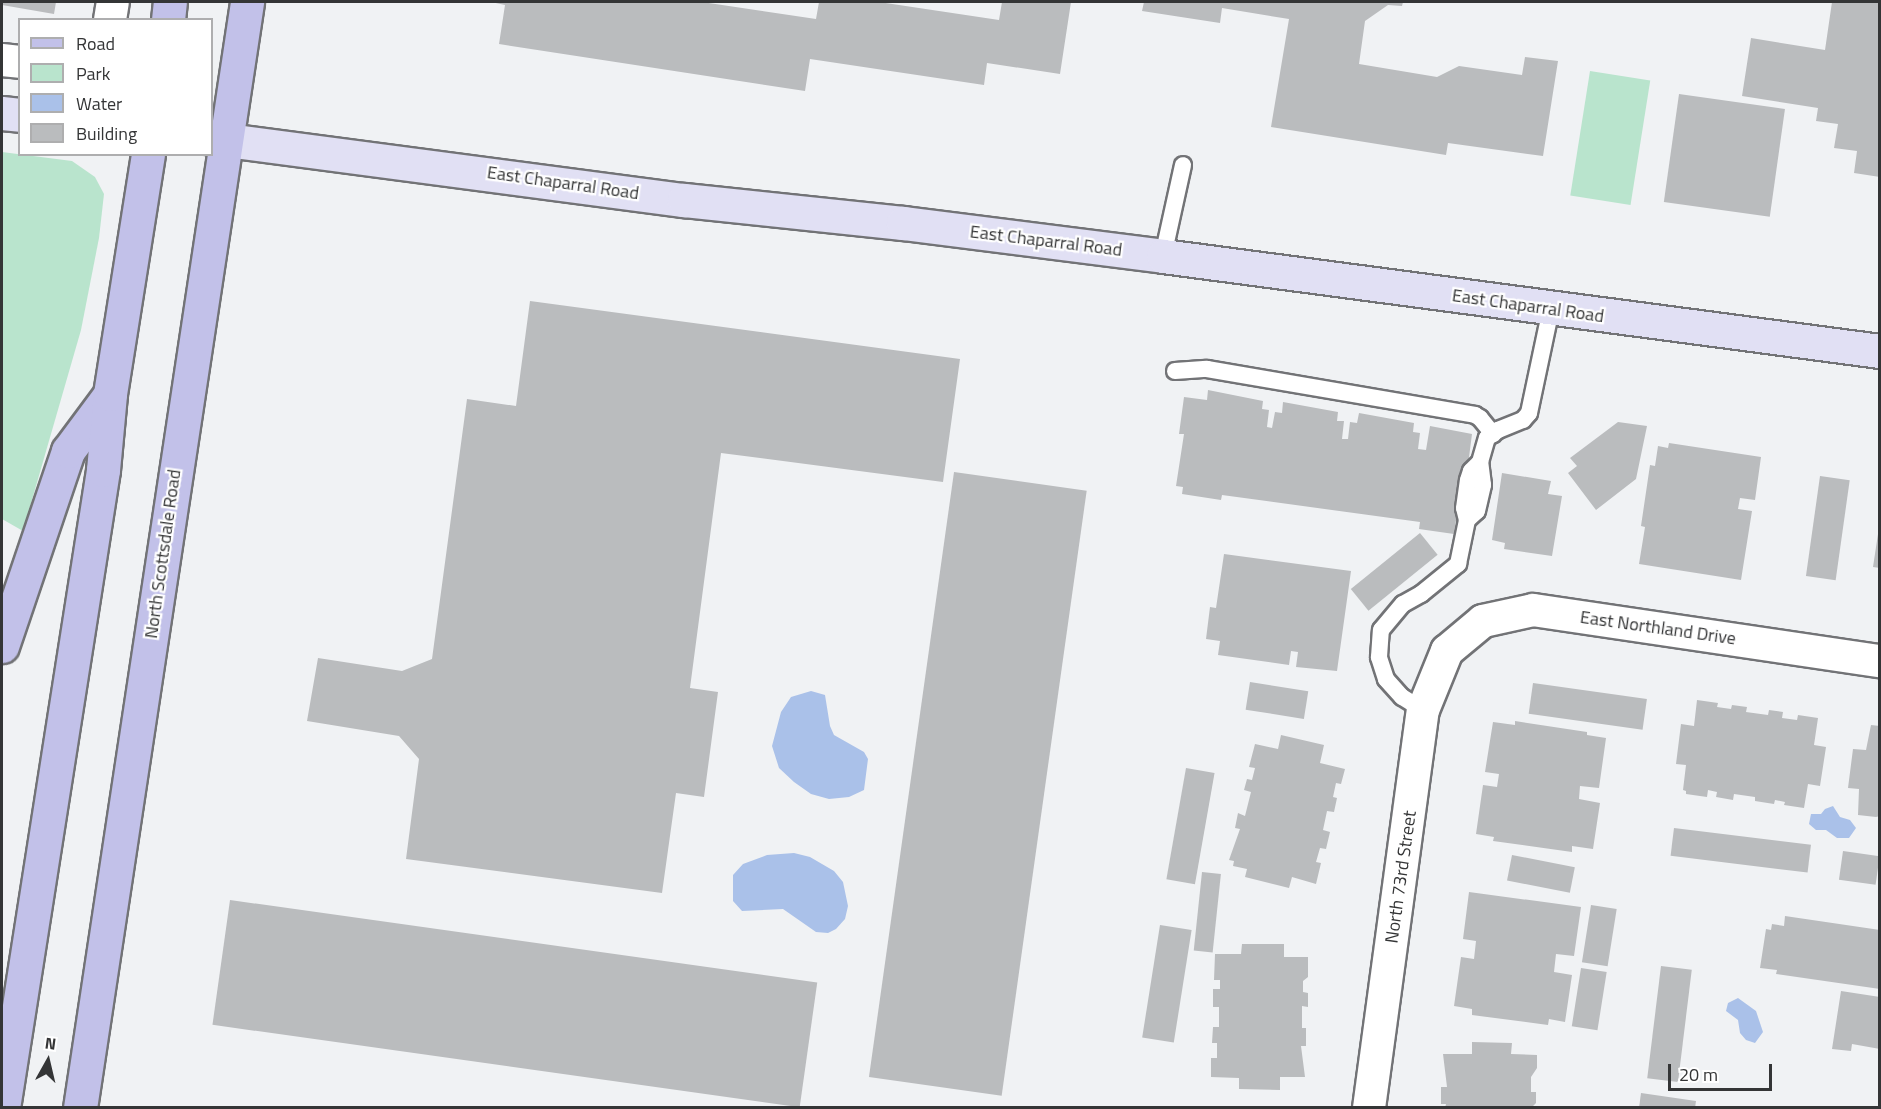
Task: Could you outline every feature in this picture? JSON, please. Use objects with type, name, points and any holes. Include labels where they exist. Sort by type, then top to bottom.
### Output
[{"type":"main road","points":[[168,18],[170,2]]},
{"type":"main road","name":"North Scottsdale Road","points":[[80,1107],[219,138],[248,2]]},
{"type":"main road","points":[[2,113],[18,115]]},
{"type":"main road","name":"East Chaparral Road","points":[[219,138],[684,200],[903,223],[1163,256],[1880,351]]},
{"type":"main road","points":[[3,1107],[103,470],[110,394],[148,156]]},
{"type":"main road","points":[[2,646],[68,451],[110,394]]},
{"type":"street","points":[[110,18],[113,2]]},
{"type":"street","points":[[2,60],[18,62]]},
{"type":"street","name":"East Northland Drive","points":[[1447,651],[1483,621],[1533,610],[1880,661]]},
{"type":"street","name":"North 73rd Street","points":[[1369,1107],[1423,710],[1447,651]]},
{"type":"lane","points":[[1163,256],[1183,165]]},
{"type":"lane","points":[[1423,710],[1402,697],[1386,679],[1379,657],[1380,630],[1403,604],[1421,594],[1458,564],[1467,520],[1477,511],[1483,485],[1480,462],[1487,438],[1523,420],[1530,413],[1551,309]]},
{"type":"lane","points":[[1175,371],[1207,369],[1475,416],[1480,418],[1493,434]]},
{"type":"green space","points":[[1590,71],[1650,81],[1631,205],[1570,195]]},
{"type":"green space","points":[[2,152],[18,154],[18,156],[72,161],[95,177],[104,194],[99,238],[81,330],[23,531],[2,519]]},
{"type":"water","points":[[811,691],[825,695],[830,726],[834,735],[864,752],[868,759],[864,790],[849,797],[829,799],[811,794],[779,768],[772,746],[781,712],[791,697]]},
{"type":"water","points":[[1833,806],[1840,817],[1850,820],[1856,828],[1849,838],[1837,838],[1826,830],[1816,830],[1809,824],[1811,814],[1821,814],[1825,809]]},
{"type":"water","points":[[794,853],[810,857],[834,871],[843,882],[848,906],[845,919],[836,929],[828,933],[816,932],[783,909],[742,911],[733,901],[733,875],[743,864],[767,855]]},
{"type":"water","points":[[1738,998],[1756,1011],[1763,1032],[1755,1043],[1746,1040],[1740,1033],[1738,1020],[1726,1011],[1728,1003]]},
{"type":"building","points":[[2,2],[56,2],[54,14],[2,5]]},
{"type":"building","points":[[491,2],[702,2],[816,19],[819,2],[879,2],[999,20],[1002,2],[1071,2],[1060,74],[987,63],[984,85],[810,59],[805,91],[499,44],[505,5]]},
{"type":"building","points":[[1144,2],[1403,2],[1402,6],[1388,5],[1365,21],[1359,64],[1437,77],[1459,66],[1522,75],[1525,57],[1558,61],[1543,156],[1448,143],[1446,155],[1271,127],[1289,19],[1222,8],[1220,23],[1142,11]]},
{"type":"building","points":[[1832,2],[1880,2],[1880,177],[1854,173],[1857,151],[1834,148],[1838,124],[1816,121],[1818,108],[1742,96],[1751,38],[1825,50]]},
{"type":"building","points":[[1679,94],[1785,109],[1770,217],[1664,202]]},
{"type":"building","points":[[530,301],[960,359],[943,482],[721,453],[690,688],[718,692],[704,797],[676,793],[662,893],[406,859],[419,759],[399,736],[307,721],[318,658],[402,671],[432,659],[467,399],[516,406]]},
{"type":"building","points":[[1208,390],[1263,401],[1262,409],[1269,410],[1267,427],[1272,428],[1275,412],[1282,413],[1283,402],[1338,412],[1337,421],[1344,421],[1342,439],[1348,439],[1350,422],[1357,423],[1359,413],[1414,423],[1413,432],[1420,433],[1418,449],[1426,450],[1430,426],[1472,434],[1467,473],[1463,472],[1454,534],[1419,529],[1420,522],[1222,495],[1221,500],[1182,494],[1183,487],[1176,486],[1184,434],[1179,434],[1184,397],[1207,400]]},
{"type":"building","points":[[1618,422],[1647,426],[1636,479],[1596,510],[1568,473],[1577,466],[1570,458]]},
{"type":"building","points":[[1669,443],[1761,457],[1755,500],[1740,498],[1738,509],[1752,511],[1741,580],[1639,564],[1645,527],[1641,526],[1650,465],[1655,466],[1658,446],[1668,448]]},
{"type":"building","points":[[954,472],[1087,491],[1002,1096],[869,1077]]},
{"type":"building","points":[[1502,473],[1551,481],[1548,494],[1562,496],[1552,556],[1504,549],[1505,543],[1492,540]]},
{"type":"building","points":[[1820,476],[1850,480],[1836,580],[1806,576]]},
{"type":"building","points":[[1420,533],[1438,555],[1368,611],[1351,589]]},
{"type":"building","points":[[1878,534],[1880,534],[1880,568],[1873,567]]},
{"type":"building","points":[[1224,554],[1351,571],[1337,671],[1296,667],[1298,652],[1291,651],[1289,665],[1218,655],[1220,641],[1206,639],[1210,607],[1216,608]]},
{"type":"building","points":[[1250,682],[1308,691],[1304,719],[1246,710]]},
{"type":"building","points":[[1533,683],[1647,699],[1643,730],[1529,714]]},
{"type":"building","points":[[1697,700],[1718,703],[1717,707],[1731,709],[1732,705],[1747,707],[1746,712],[1768,715],[1769,710],[1783,712],[1782,718],[1797,720],[1798,715],[1818,718],[1814,745],[1826,747],[1820,786],[1808,784],[1804,808],[1784,805],[1785,802],[1775,800],[1774,804],[1755,801],[1755,797],[1734,794],[1733,800],[1716,797],[1717,792],[1708,790],[1707,797],[1686,794],[1683,790],[1686,765],[1676,764],[1681,724],[1694,726]]},
{"type":"building","points":[[1515,721],[1587,732],[1587,735],[1606,738],[1599,788],[1580,786],[1579,799],[1600,803],[1593,849],[1572,846],[1572,852],[1493,841],[1494,837],[1476,834],[1483,785],[1497,787],[1499,774],[1485,772],[1493,722],[1515,725]]},
{"type":"building","points":[[1871,725],[1880,726],[1880,816],[1876,817],[1858,815],[1859,789],[1848,788],[1853,749],[1866,750]]},
{"type":"building","points":[[1281,735],[1324,745],[1320,763],[1345,769],[1341,784],[1336,783],[1333,797],[1337,798],[1334,812],[1327,811],[1323,830],[1330,832],[1326,849],[1320,848],[1316,862],[1321,863],[1316,884],[1292,877],[1289,888],[1245,877],[1247,869],[1233,866],[1234,861],[1229,860],[1240,829],[1235,828],[1238,813],[1245,816],[1251,792],[1244,790],[1247,779],[1252,780],[1255,768],[1249,767],[1255,744],[1278,749]]},
{"type":"building","points":[[1186,768],[1215,773],[1195,884],[1166,879]]},
{"type":"building","points":[[1674,828],[1811,845],[1808,873],[1671,856]]},
{"type":"building","points":[[1843,851],[1880,856],[1876,885],[1839,880]]},
{"type":"building","points":[[1512,855],[1575,867],[1570,893],[1507,881]]},
{"type":"building","points":[[1202,872],[1221,874],[1213,953],[1194,951]]},
{"type":"building","points":[[1469,892],[1581,907],[1574,956],[1556,954],[1554,972],[1572,975],[1565,1022],[1549,1019],[1548,1025],[1472,1015],[1472,1009],[1454,1006],[1461,957],[1474,959],[1476,941],[1463,939]]},
{"type":"building","points":[[230,900],[817,983],[800,1107],[212,1025]]},
{"type":"building","points":[[1591,905],[1617,909],[1608,966],[1582,962]]},
{"type":"building","points":[[1785,916],[1880,930],[1880,989],[1776,974],[1777,970],[1760,968],[1766,929],[1771,930],[1772,924],[1784,926]]},
{"type":"building","points":[[1160,925],[1192,930],[1174,1043],[1142,1038]]},
{"type":"building","points":[[1242,944],[1284,944],[1284,957],[1308,957],[1308,977],[1303,981],[1303,992],[1308,993],[1308,1007],[1302,1006],[1302,1028],[1306,1028],[1306,1046],[1301,1046],[1305,1077],[1280,1077],[1280,1090],[1239,1089],[1239,1078],[1211,1077],[1211,1058],[1217,1058],[1217,1043],[1212,1043],[1213,1027],[1219,1027],[1219,1007],[1213,1007],[1213,989],[1220,989],[1220,980],[1214,980],[1215,954],[1241,954]]},
{"type":"building","points":[[1661,966],[1692,970],[1678,1082],[1647,1078]]},
{"type":"building","points":[[1581,968],[1607,972],[1597,1030],[1572,1026]]},
{"type":"building","points":[[1841,991],[1880,997],[1880,1049],[1852,1044],[1851,1051],[1832,1049]]},
{"type":"building","points":[[1472,1042],[1512,1043],[1511,1054],[1537,1055],[1537,1068],[1531,1077],[1531,1092],[1536,1092],[1536,1103],[1531,1108],[1445,1108],[1446,1104],[1441,1104],[1441,1087],[1447,1087],[1443,1054],[1472,1054]]},
{"type":"building","points":[[1641,1093],[1696,1101],[1695,1108],[1639,1108]]}]
